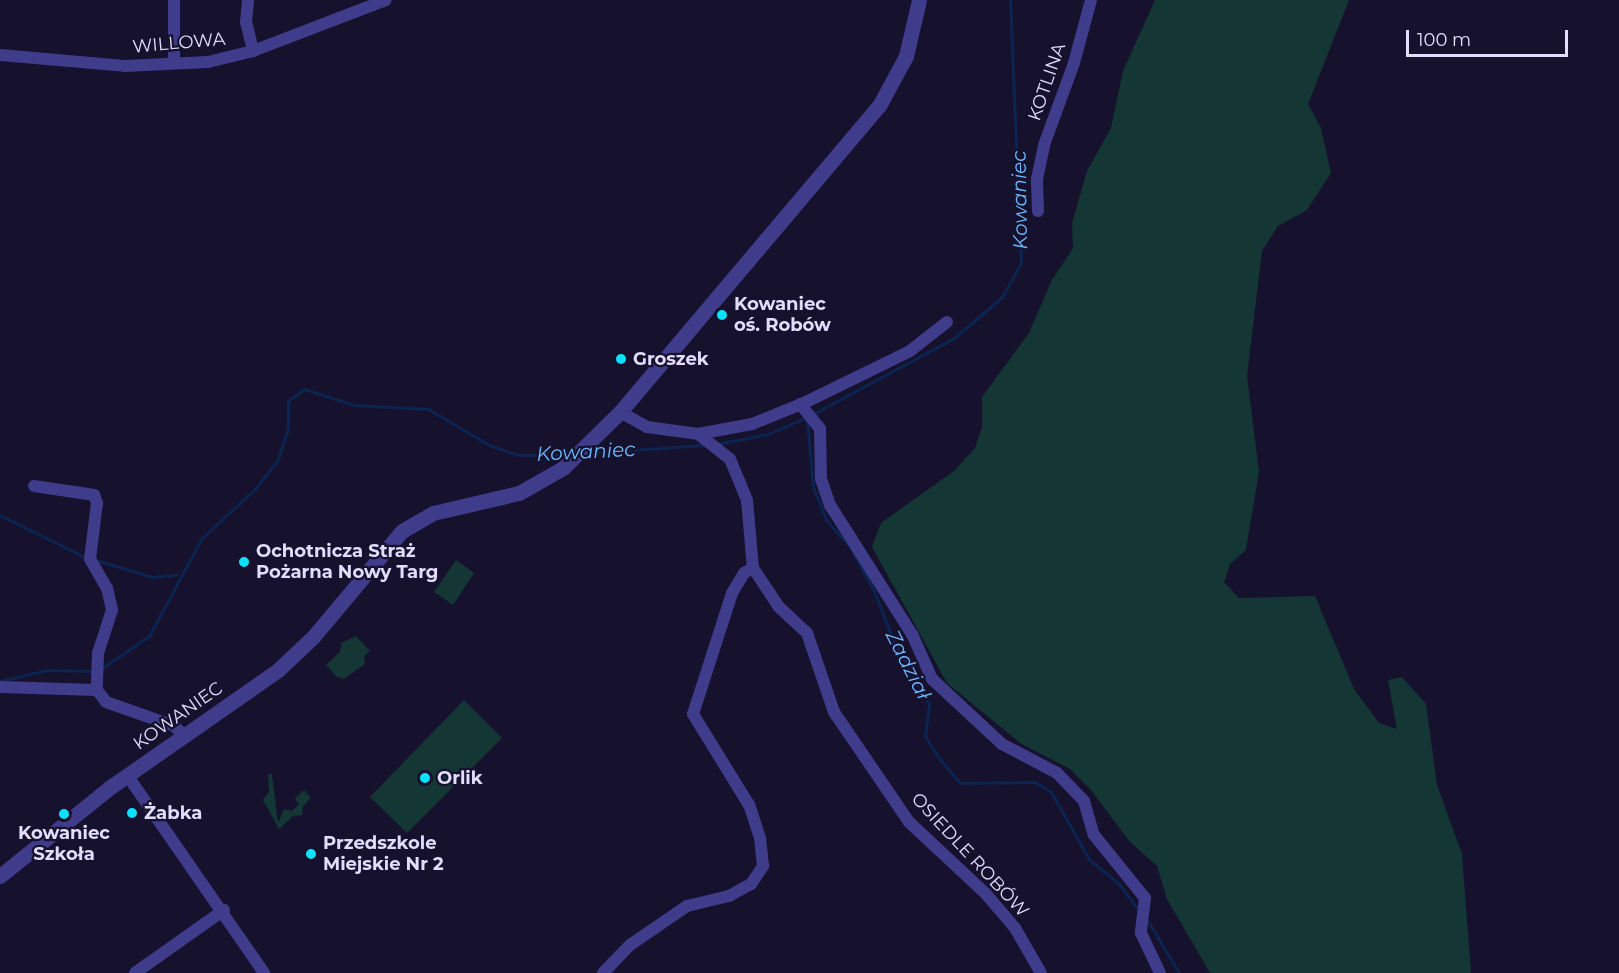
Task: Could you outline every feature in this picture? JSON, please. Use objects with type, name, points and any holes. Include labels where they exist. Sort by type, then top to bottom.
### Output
[{"type":"street","points":[[174,0],[174,63]]},
{"type":"street","points":[[249,0],[246,22],[253,51]]},
{"type":"street","name":"WILLOWA","points":[[0,55],[125,66],[208,62],[253,51],[386,0]]},
{"type":"street","name":"KOWANIEC","points":[[0,876],[128,775],[255,687],[300,650],[378,554],[408,526],[443,510],[519,493],[563,468],[620,412],[879,106],[906,56],[919,0]]},
{"type":"street","name":"KOTLINA","points":[[1038,211],[1037,179],[1044,145],[1074,63],[1090,0]]},
{"type":"street","points":[[702,436],[752,424],[800,404],[910,351],[947,322]]},
{"type":"street","points":[[800,404],[820,429],[821,479],[830,505],[912,634],[932,679],[1002,744],[1058,773],[1084,801],[1094,835],[1140,889],[1144,917],[1141,933],[1160,973]]},
{"type":"street","name":"OSIEDLE ROBÓW","points":[[620,412],[647,427],[702,436],[724,452],[735,466],[747,500],[753,568],[779,607],[807,633],[834,712],[909,822],[986,894],[1015,928],[1041,973]]},
{"type":"street","points":[[34,486],[94,495],[98,503],[90,559],[107,588],[112,610],[97,660],[96,685],[106,702],[174,726],[184,735]]},
{"type":"street","points":[[603,973],[630,945],[687,906],[729,896],[751,884],[763,866],[760,838],[749,804],[693,714],[732,593],[744,573],[753,568]]},
{"type":"street","points":[[0,687],[96,685]]},
{"type":"street","points":[[128,775],[224,910],[264,973]]},
{"type":"street","points":[[135,973],[224,910]]},
{"type":"green space","points":[[1155,0],[1349,0],[1308,104],[1321,128],[1331,173],[1307,210],[1278,226],[1262,251],[1247,376],[1259,472],[1246,550],[1230,564],[1224,582],[1239,598],[1315,596],[1354,689],[1379,723],[1397,729],[1388,680],[1402,677],[1426,704],[1437,785],[1462,854],[1471,973],[1210,973],[1167,899],[1157,866],[1130,842],[1091,790],[1070,769],[1020,743],[947,683],[872,547],[881,523],[954,471],[975,448],[982,427],[982,397],[1029,333],[1052,280],[1073,248],[1072,223],[1087,171],[1111,128],[1123,71]]},
{"type":"green space","points":[[456,560],[474,573],[453,605],[434,592]]},
{"type":"green space","points":[[356,636],[370,651],[364,656],[365,664],[344,679],[337,677],[326,665],[340,652],[341,643]]},
{"type":"green space","name":"Orlik","points":[[464,700],[502,738],[407,833],[370,797]]},
{"type":"green space","points":[[268,774],[272,774],[278,823],[284,809],[292,811],[299,804],[295,799],[304,790],[311,798],[303,806],[302,815],[293,816],[279,829],[263,800],[269,792]]},
{"type":"waterway","name":"Kowaniec","points":[[813,414],[954,338],[1002,297],[1021,263],[1010,0]]},
{"type":"waterway","name":"Kowaniec","points":[[102,668],[149,636],[202,538],[255,489],[277,461],[288,429],[288,401],[304,389],[354,405],[428,409],[489,445],[518,455],[569,455]]},
{"type":"waterway","name":"Kowaniec","points":[[716,444],[768,434],[807,417]]},
{"type":"waterway","name":"Zadział","points":[[807,420],[813,487],[827,521],[851,548],[873,589],[894,642],[929,704],[925,736],[939,758],[960,783],[1035,782],[1051,792],[1089,859],[1119,884],[1139,911]]},
{"type":"waterway","name":"Kowaniec","points":[[587,453],[706,445]]},
{"type":"waterway","points":[[0,515],[87,558]]},
{"type":"waterway","points":[[96,560],[152,577],[177,575]]},
{"type":"waterway","name":"Kowaniec","points":[[0,681],[47,670],[93,671]]},
{"type":"waterway","name":"Zadział","points":[[1148,921],[1179,973]]},
{"type":"place","name":"Kowaniec oś. Robów","points":[[722,315]]},
{"type":"place","name":"Groszek","points":[[621,359]]},
{"type":"place","name":"Ochotnicza Straż Pożarna Nowy Targ","points":[[244,562]]},
{"type":"place","name":"Orlik","points":[[425,778]]},
{"type":"place","name":"Żabka","points":[[132,813]]},
{"type":"place","name":"Kowaniec Szkoła","points":[[64,814]]},
{"type":"place","name":"Przedszkole Miejskie Nr 2","points":[[311,854]]}]
